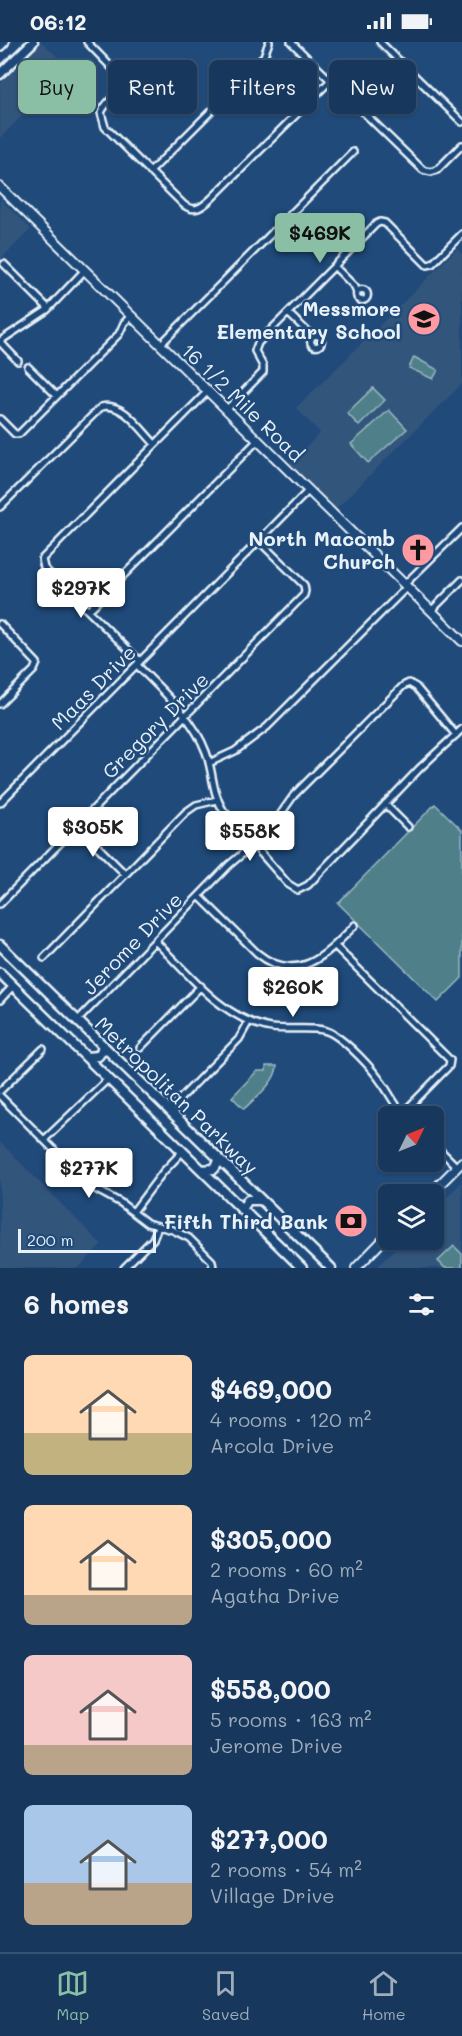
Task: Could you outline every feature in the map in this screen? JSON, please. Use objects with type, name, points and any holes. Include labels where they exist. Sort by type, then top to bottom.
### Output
[{"type":"main road","points":[[0,46],[4,42]]},
{"type":"main road","points":[[0,74],[33,42]]},
{"type":"main road","name":"Metropolitan Parkway","points":[[0,945],[331,1268]]},
{"type":"main road","name":"Metropolitan Parkway","points":[[0,974],[302,1268]]},
{"type":"main road","points":[[85,1056],[98,1056],[103,1046]]},
{"type":"main road","points":[[202,1170],[214,1169],[220,1160]]},
{"type":"main road","points":[[242,1209],[248,1200],[261,1200]]},
{"type":"street","points":[[87,42],[121,80],[119,90],[102,110],[102,122],[105,127],[184,206],[193,210],[211,199],[329,82]]},
{"type":"street","points":[[150,172],[254,68],[264,56],[269,42]]},
{"type":"street","points":[[291,42],[329,80]]},
{"type":"street","points":[[380,42],[462,122]]},
{"type":"street","points":[[364,114],[419,168],[427,172],[437,170],[462,145]]},
{"type":"street","points":[[160,345],[353,152]]},
{"type":"street","name":"16 1/2 Mile Road","points":[[0,187],[462,641]]},
{"type":"street","points":[[227,409],[263,372],[263,366],[256,354],[256,346],[380,222],[385,224],[427,265],[432,264],[462,234]]},
{"type":"street","points":[[4,264],[48,308]]},
{"type":"street","points":[[334,266],[359,292]]},
{"type":"street","points":[[18,361],[0,342],[48,308],[85,270]]},
{"type":"street","points":[[288,313],[313,338]]},
{"type":"street","points":[[0,419],[17,434],[119,334],[131,316]]},
{"type":"street","points":[[28,367],[57,396]]},
{"type":"street","points":[[208,391],[45,555],[42,563],[44,568],[89,610],[185,716],[201,742],[209,763],[217,800],[224,810],[288,884],[298,890],[308,885],[420,768],[462,729]]},
{"type":"street","points":[[0,507],[101,407],[120,409],[155,444]]},
{"type":"street","points":[[89,610],[258,440]]},
{"type":"street","name":"Maas Drive","points":[[0,803],[309,490]]},
{"type":"street","points":[[209,763],[235,751],[267,727],[462,528]]},
{"type":"street","name":"Gregory Drive","points":[[0,904],[302,598],[305,591],[300,581],[258,541]]},
{"type":"street","points":[[431,611],[462,580]]},
{"type":"street","points":[[0,624],[37,663],[34,670],[0,704]]},
{"type":"street","name":"Jerome Drive","points":[[77,1021],[199,896],[271,829],[294,795],[403,686],[410,683],[416,687],[456,735]]},
{"type":"street","points":[[44,958],[186,812],[196,805],[217,800]]},
{"type":"street","points":[[385,804],[408,827]]},
{"type":"street","points":[[77,826],[126,874]]},
{"type":"street","points":[[199,896],[257,953],[274,963],[291,967],[320,959],[356,925]]},
{"type":"street","points":[[156,941],[223,1006],[249,1021],[278,1029],[330,1032],[342,1041],[378,1078],[398,1106]]},
{"type":"street","points":[[335,946],[451,1062],[412,1106]]},
{"type":"street","points":[[0,999],[13,986]]},
{"type":"street","points":[[140,1048],[201,986]]},
{"type":"street","points":[[169,1110],[239,1039],[249,1021]]},
{"type":"street","points":[[0,1090],[43,1049]]},
{"type":"street","points":[[44,1140],[108,1079]]},
{"type":"street","points":[[0,1096],[90,1186],[117,1200],[147,1223],[173,1230],[189,1238],[213,1267]]},
{"type":"street","points":[[133,1212],[163,1172],[183,1151]]},
{"type":"street","points":[[440,1184],[459,1164],[444,1152]]},
{"type":"street","points":[[124,1268],[153,1239],[158,1227]]},
{"type":"street","points":[[356,1268],[378,1245]]},
{"type":"shaded area","points":[[42,42],[61,60],[24,60]]},
{"type":"shaded area","points":[[18,66],[18,114],[24,114],[0,138],[0,84]]},
{"type":"shaded area","points":[[0,199],[31,229],[0,260]]},
{"type":"shaded area","name":"Messmore Elementary School","points":[[457,249],[462,254],[462,384],[336,509],[290,463],[320,433],[296,408]]},
{"type":"shaded area","points":[[0,1142],[102,1245],[78,1268],[0,1268]]},
{"type":"shaded area","points":[[462,1182],[462,1268],[376,1268],[394,1250],[444,1250],[444,1200]]},
{"type":"green space","points":[[414,357],[438,370],[433,379],[409,368]]},
{"type":"green space","points":[[373,388],[385,400],[359,426],[347,413]]},
{"type":"green space","points":[[389,410],[407,429],[368,463],[351,444]]},
{"type":"green space","points":[[435,804],[462,830],[462,978],[438,1002],[338,903]]},
{"type":"green space","points":[[266,1066],[277,1066],[273,1078],[244,1109],[232,1097],[257,1071],[266,1071]]},
{"type":"green space","points":[[454,1246],[462,1254],[462,1268],[445,1268],[438,1261]]},
{"type":"place","name":"Messmore Elementary School","points":[[424,319]]},
{"type":"place","name":"North Macomb Church","points":[[418,550]]},
{"type":"place","name":"Fifth Third Bank","points":[[351,1221]]}]
